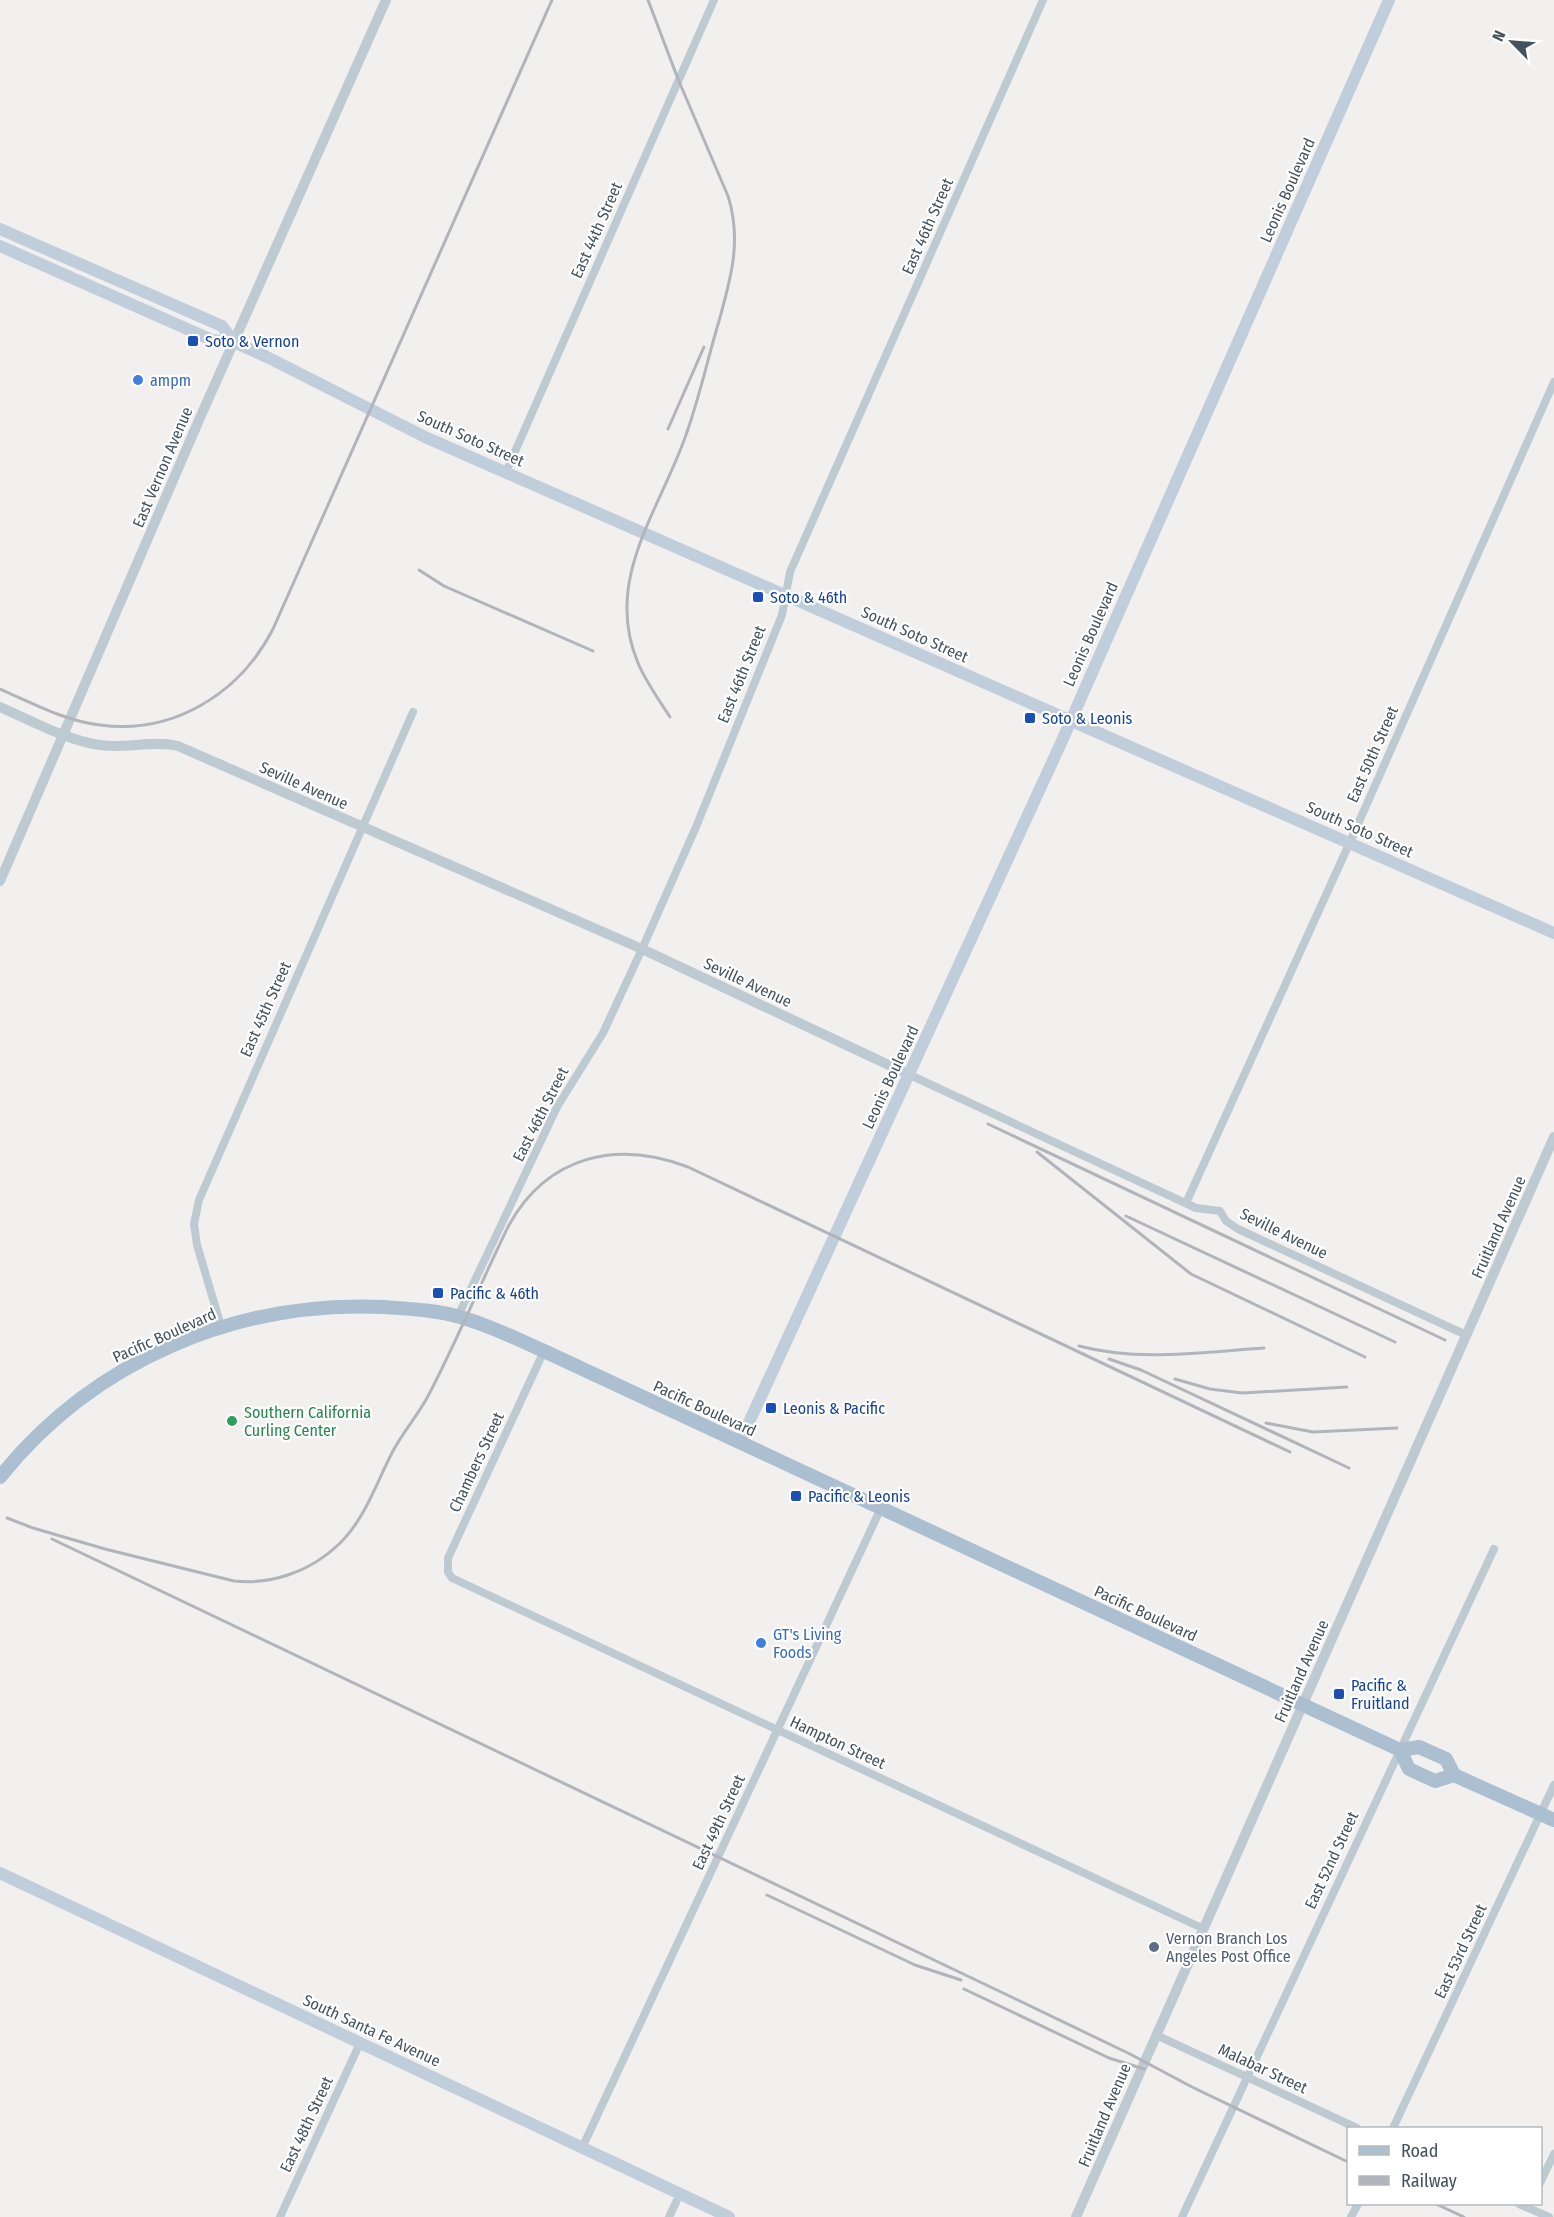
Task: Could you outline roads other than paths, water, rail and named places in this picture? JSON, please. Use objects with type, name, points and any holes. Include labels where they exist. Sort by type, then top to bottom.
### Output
[{"type":"main road","name":"Leonis Boulevard","points":[[740,1442],[1071,720],[1389,0]]},
{"type":"main road","name":"South Soto Street","points":[[0,229],[222,326],[234,342]]},
{"type":"main road","points":[[20,256],[27,240]]},
{"type":"main road","name":"South Soto Street","points":[[0,246],[213,340],[234,342],[319,382],[425,437],[1554,933]]},
{"type":"main road","name":"Pacific Boulevard","points":[[0,1477],[32,1440],[68,1407],[97,1386],[128,1367],[220,1326],[294,1311],[345,1305],[408,1309],[458,1316],[544,1351],[1400,1750],[1419,1747],[1446,1759],[1454,1775],[1554,1820]]},
{"type":"main road","name":"Pacific Boulevard","points":[[1400,1750],[1409,1769],[1436,1781],[1454,1775]]},
{"type":"main road","name":"South Santa Fe Avenue","points":[[0,1873],[729,2217]]},
{"type":"street","name":"East Vernon Avenue","points":[[0,881],[234,342],[386,0]]},
{"type":"street","name":"East 44th Street","points":[[506,472],[714,0]]},
{"type":"street","name":"East 46th Street","points":[[458,1316],[557,1107],[603,1033],[683,858],[782,615],[790,572],[1043,0]]},
{"type":"street","name":"East 50th Street","points":[[1186,1203],[1350,842],[1554,382]]},
{"type":"street","name":"Seville Avenue","points":[[0,707],[64,734],[102,746],[162,744],[178,746],[642,949],[1196,1208],[1220,1211],[1226,1221],[1238,1229],[1466,1335]]},
{"type":"street","name":"East 45th Street","points":[[220,1326],[197,1245],[194,1224],[199,1200],[413,712]]},
{"type":"street","name":"Fruitland Avenue","points":[[1076,2217],[1554,1137]]},
{"type":"street","name":"Chambers Street","points":[[460,1582],[452,1578],[448,1572],[448,1558],[544,1351]]},
{"type":"street","name":"East 49th Street","points":[[582,2148],[881,1508]]},
{"type":"street","name":"East 52nd Street","points":[[1182,2217],[1494,1549]]},
{"type":"street","name":"Hampton Street","points":[[460,1582],[1204,1929]]},
{"type":"street","name":"East 53rd Street","points":[[1393,2127],[1554,1785]]},
{"type":"street","name":"Malabar Street","points":[[1156,2035],[1356,2127]]},
{"type":"street","name":"East 48th Street","points":[[280,2217],[360,2043]]},
{"type":"street","points":[[1542,2179],[1554,2154]]},
{"type":"street","points":[[669,2217],[680,2194]]},
{"type":"street","points":[[1525,2217],[1530,2206],[1548,2217]]},
{"type":"railway","points":[[0,689],[49,711],[87,723],[127,726],[154,723],[179,716],[202,705],[223,690],[259,652],[273,629],[552,0]]},
{"type":"railway","points":[[648,0],[678,79],[728,196],[734,228],[731,274],[693,413],[672,470],[648,523],[630,577],[627,605],[629,634],[641,670],[670,717]]},
{"type":"railway","points":[[668,429],[704,347]]},
{"type":"railway","points":[[419,570],[444,586],[593,651]]},
{"type":"railway","points":[[988,1124],[1445,1340]]},
{"type":"railway","points":[[1037,1152],[1191,1274],[1365,1357]]},
{"type":"railway","points":[[7,1518],[105,1549],[234,1581],[248,1582],[276,1578],[316,1562],[338,1545],[363,1513],[393,1451],[427,1398],[509,1225],[525,1201],[543,1183],[564,1169],[586,1160],[610,1155],[636,1155],[662,1159],[688,1167],[1290,1452]]},
{"type":"railway","points":[[1126,1216],[1395,1342]]},
{"type":"railway","points":[[1079,1346],[1124,1354],[1148,1355],[1264,1348]]},
{"type":"railway","points":[[1109,1359],[1141,1370],[1349,1468]]},
{"type":"railway","points":[[1175,1379],[1210,1389],[1242,1393],[1347,1387]]},
{"type":"railway","points":[[1266,1423],[1313,1432],[1397,1428]]},
{"type":"railway","points":[[52,1539],[1130,2054],[1192,2087],[1347,2162]]},
{"type":"railway","points":[[767,1895],[915,1965],[961,1980]]},
{"type":"railway","points":[[964,1989],[1109,2058],[1144,2069]]},
{"type":"railway","points":[[1438,2205],[1464,2217]]},
{"type":"place","name":"Soto & Vernon","points":[[193,341]]},
{"type":"place","name":"ampm","points":[[138,380]]},
{"type":"place","name":"Soto & 46th","points":[[758,597]]},
{"type":"place","name":"Soto & Leonis","points":[[1030,718]]},
{"type":"place","name":"Pacific & 46th","points":[[438,1293]]},
{"type":"place","name":"Leonis & Pacific","points":[[771,1408]]},
{"type":"place","name":"Southern California Curling Center","points":[[232,1421]]},
{"type":"place","name":"Pacific & Leonis","points":[[796,1496]]},
{"type":"place","name":"GT's Living Foods","points":[[761,1643]]},
{"type":"place","name":"Pacific & Fruitland","points":[[1339,1694]]},
{"type":"place","name":"Vernon Branch Los Angeles Post Office","points":[[1154,1947]]}]
